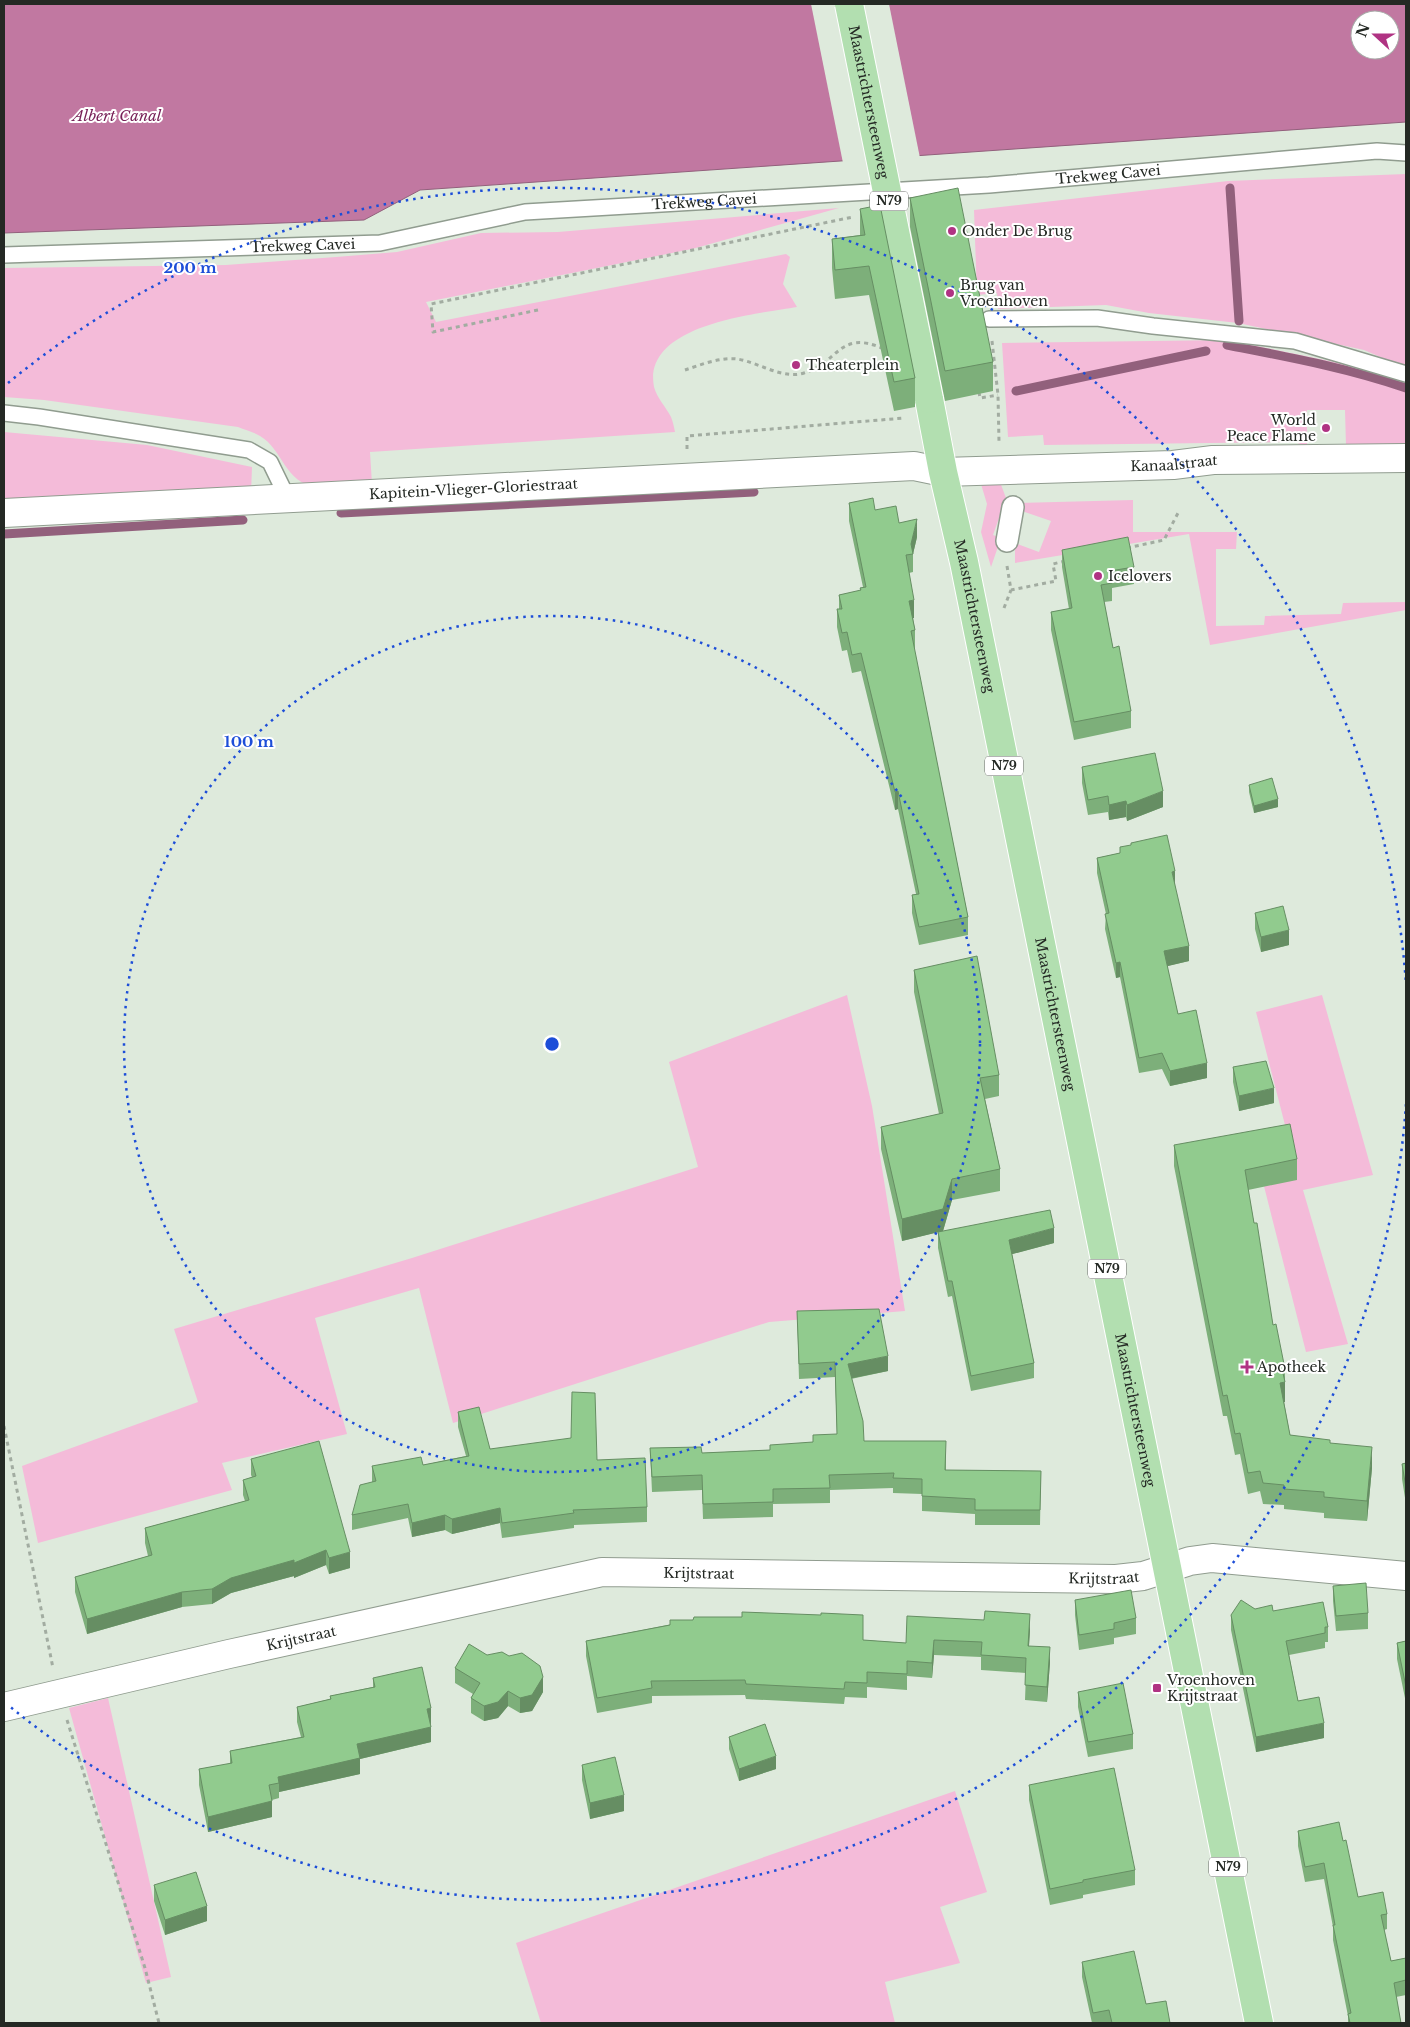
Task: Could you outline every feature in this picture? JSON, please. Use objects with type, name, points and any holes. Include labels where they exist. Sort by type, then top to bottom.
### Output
[{"type":"main road","name":"Maastrichtersteenweg","points":[[849,4],[943,472],[964,562],[1259,2023]]},
{"type":"street","name":"Kanaalstraat","points":[[943,472],[1173,464],[1213,460],[1406,458]]},
{"type":"street","name":"Kapitein-Vlieger-Gloriestraat","points":[[4,513],[914,466],[943,472]]},
{"type":"street","points":[[1007,541],[1013,507]]},
{"type":"street","name":"Krijtstraat","points":[[4,1707],[229,1654],[602,1572],[1116,1579],[1144,1576],[1190,1561],[1212,1558],[1406,1576]]},
{"type":"lane","name":"Trekweg Cavei","points":[[4,255],[380,243],[526,212],[989,185],[1377,151],[1406,153]]},
{"type":"lane","points":[[989,319],[1097,318],[1295,341],[1406,374]]},
{"type":"lane","points":[[4,414],[39,417],[249,450],[270,462],[288,499]]},
{"type":"path","points":[[538,310],[433,332],[431,304],[857,216],[854,193]]},
{"type":"path","points":[[685,370],[715,361],[735,359],[778,372],[803,374],[828,360],[845,346],[853,343],[863,341],[886,349]]},
{"type":"path","points":[[992,342],[998,395],[999,441]]},
{"type":"path","points":[[696,449],[687,450],[687,436],[905,418]]},
{"type":"path","points":[[1118,550],[1164,540],[1178,513]]},
{"type":"path","points":[[1007,541],[1007,565],[1011,590],[1056,580],[1053,564],[1072,560]]},
{"type":"path","points":[[4,1426],[58,1693],[145,1968],[160,2023]]},
{"type":"shaded area","points":[[1406,174],[1406,368],[1364,350],[1238,323],[1149,313],[1106,305],[998,309],[997,293],[977,295],[974,210],[1228,181]]},
{"type":"shaded area","points":[[839,208],[692,249],[426,302],[436,322],[786,254],[790,257],[783,284],[797,307],[731,319],[706,326],[683,336],[666,349],[655,366],[654,387],[671,417],[675,432],[370,452],[372,484],[317,487],[297,479],[268,442],[258,435],[238,427],[44,400],[4,397],[4,268],[226,265],[397,252],[481,233],[558,232]]},
{"type":"shaded area","points":[[1227,340],[1373,370],[1406,381],[1406,445],[1346,446],[1345,410],[1307,410],[1307,446],[1294,442],[1044,445],[1043,435],[1008,437],[1002,343]]},
{"type":"shaded area","points":[[4,432],[147,445],[252,467],[251,493],[4,506]]},
{"type":"shaded area","points":[[997,474],[1009,506],[1004,504],[993,535],[1001,538],[991,567],[981,532],[987,504],[981,484]]},
{"type":"shaded area","points":[[1133,500],[1133,532],[1237,532],[1236,549],[1216,549],[1216,626],[1264,625],[1265,616],[1341,614],[1343,603],[1406,602],[1406,610],[1210,645],[1189,534],[1015,563],[1015,543],[1039,552],[1051,521],[1019,510],[1018,503]]},
{"type":"shaded area","points":[[847,995],[872,1106],[905,1311],[769,1322],[453,1423],[419,1288],[315,1318],[347,1434],[222,1463],[232,1490],[38,1543],[22,1466],[198,1402],[174,1329],[412,1258],[698,1167],[669,1062]]},
{"type":"shaded area","points":[[1322,995],[1373,1175],[1303,1190],[1348,1344],[1306,1352],[1251,1135],[1285,1125],[1256,1012]]},
{"type":"shaded area","points":[[108,1698],[171,1977],[146,1983],[69,1708]]},
{"type":"shaded area","points":[[955,1791],[987,1892],[940,1907],[960,1963],[885,1982],[895,2023],[541,2023],[516,1943]]},
{"type":"water","name":"Albert Canal","points":[[4,4],[1406,4],[1406,122],[420,190],[364,220],[4,233]]},
{"type":"pier","points":[[811,4],[889,4],[920,158],[843,163]]},
{"type":"building","points":[[958,188],[993,362],[945,371],[910,198]]},
{"type":"building","points":[[880,205],[915,378],[894,382],[869,266],[835,270],[832,239],[865,235],[860,209]]},
{"type":"building","points":[[873,498],[875,510],[896,506],[899,523],[917,519],[911,544],[913,554],[906,555],[914,600],[909,601],[915,630],[911,631],[968,917],[919,927],[912,895],[919,894],[898,791],[895,792],[861,653],[852,655],[847,632],[842,633],[837,609],[842,609],[839,595],[866,587],[849,503]]},
{"type":"building","points":[[1128,537],[1134,567],[1110,571],[1112,583],[1101,585],[1113,648],[1119,646],[1131,711],[1074,722],[1051,612],[1072,608],[1062,550]]},
{"type":"building","points":[[1155,753],[1163,791],[1127,805],[1126,801],[1109,805],[1108,796],[1088,800],[1082,767]]},
{"type":"building","points":[[1272,778],[1278,799],[1254,806],[1249,785]]},
{"type":"building","points":[[1167,835],[1175,871],[1172,872],[1189,946],[1164,951],[1178,1014],[1196,1010],[1207,1063],[1170,1071],[1162,1053],[1139,1058],[1120,962],[1116,963],[1105,914],[1109,913],[1097,858],[1120,853],[1120,847],[1131,845],[1131,843]]},
{"type":"building","points":[[1283,906],[1289,930],[1261,937],[1255,913]]},
{"type":"building","points":[[977,956],[999,1075],[980,1078],[1000,1169],[952,1179],[943,1209],[902,1219],[881,1127],[943,1113],[914,970]]},
{"type":"building","points":[[1266,1061],[1274,1088],[1239,1096],[1233,1067]]},
{"type":"building","points":[[1290,1124],[1297,1159],[1245,1170],[1254,1223],[1257,1223],[1273,1325],[1276,1324],[1285,1369],[1282,1369],[1285,1382],[1280,1383],[1290,1435],[1330,1440],[1330,1443],[1372,1447],[1367,1501],[1324,1497],[1324,1492],[1284,1489],[1284,1485],[1263,1483],[1260,1471],[1248,1473],[1240,1433],[1235,1434],[1227,1395],[1223,1396],[1174,1145]]},
{"type":"building","points":[[1050,1210],[1054,1228],[1009,1240],[1034,1363],[971,1376],[952,1281],[948,1281],[938,1232]]},
{"type":"building","points":[[879,1309],[888,1356],[848,1364],[863,1421],[864,1441],[946,1441],[945,1470],[1041,1471],[1040,1510],[975,1510],[975,1499],[922,1496],[922,1479],[893,1478],[894,1473],[829,1475],[830,1488],[773,1489],[773,1502],[703,1504],[702,1475],[652,1477],[650,1448],[701,1447],[702,1453],[770,1450],[770,1445],[813,1442],[813,1435],[837,1434],[835,1362],[799,1364],[797,1311]]},
{"type":"building","points":[[572,1392],[595,1393],[597,1460],[645,1458],[647,1507],[573,1510],[574,1513],[502,1523],[500,1508],[452,1519],[445,1515],[412,1523],[408,1504],[352,1515],[360,1485],[376,1481],[372,1466],[421,1457],[423,1465],[469,1456],[458,1412],[479,1407],[490,1449],[571,1438]]},
{"type":"building","points":[[319,1441],[350,1552],[329,1558],[326,1550],[294,1563],[294,1560],[231,1578],[212,1589],[182,1592],[87,1619],[75,1577],[152,1555],[145,1528],[249,1500],[243,1480],[256,1476],[251,1459]]},
{"type":"building","points":[[1406,1463],[1406,1488],[1402,1464]]},
{"type":"building","points":[[1366,1583],[1368,1613],[1336,1616],[1333,1586]]},
{"type":"building","points":[[1131,1590],[1136,1618],[1114,1623],[1114,1629],[1079,1635],[1075,1600]]},
{"type":"building","points":[[1241,1600],[1255,1609],[1272,1605],[1273,1611],[1323,1602],[1328,1627],[1325,1627],[1325,1633],[1286,1641],[1298,1701],[1319,1697],[1324,1723],[1256,1737],[1231,1615]]},
{"type":"building","points":[[985,1611],[1030,1614],[1028,1646],[1050,1647],[1047,1687],[1025,1685],[1026,1658],[981,1655],[982,1642],[934,1640],[932,1663],[907,1661],[907,1674],[867,1672],[867,1683],[845,1682],[844,1689],[746,1684],[745,1680],[651,1681],[652,1688],[597,1698],[586,1641],[670,1625],[670,1620],[693,1620],[694,1617],[742,1617],[742,1612],[863,1615],[863,1640],[906,1643],[907,1616],[984,1620]]},
{"type":"building","points":[[1406,1641],[1406,1687],[1397,1643]]},
{"type":"building","points":[[469,1644],[487,1655],[502,1652],[509,1656],[522,1653],[540,1666],[543,1677],[532,1695],[520,1698],[508,1691],[498,1702],[484,1706],[471,1698],[480,1683],[455,1668]]},
{"type":"building","points":[[422,1667],[431,1708],[427,1709],[431,1727],[357,1744],[360,1758],[278,1777],[279,1783],[269,1785],[272,1801],[208,1817],[199,1769],[232,1763],[230,1751],[304,1737],[297,1707],[331,1699],[330,1696],[375,1687],[373,1678]]},
{"type":"building","points":[[1123,1683],[1133,1734],[1088,1742],[1078,1692]]},
{"type":"building","points":[[765,1724],[776,1756],[739,1769],[729,1737]]},
{"type":"building","points":[[615,1757],[624,1795],[590,1803],[582,1765]]},
{"type":"building","points":[[1114,1768],[1135,1870],[1083,1880],[1083,1882],[1050,1889],[1029,1785]]},
{"type":"building","points":[[1339,1822],[1343,1841],[1346,1840],[1358,1897],[1383,1892],[1387,1914],[1381,1915],[1391,1961],[1406,1958],[1406,1980],[1394,1983],[1401,2023],[1350,2023],[1348,2014],[1351,2013],[1333,1925],[1335,1925],[1324,1863],[1305,1867],[1298,1831]]},
{"type":"building","points":[[196,1872],[207,1906],[165,1920],[154,1885]]},
{"type":"building","points":[[1134,1951],[1146,2004],[1166,2001],[1170,2023],[1112,2023],[1109,2010],[1093,2013],[1082,1962]]},
{"type":"waterway","points":[[1230,188],[1239,321]]},
{"type":"waterway","points":[[1227,345],[1340,369],[1406,388]]},
{"type":"waterway","points":[[1016,391],[1206,351]]},
{"type":"waterway","points":[[341,513],[754,492]]},
{"type":"waterway","points":[[4,534],[243,520]]},
{"type":"place","name":"Onder De Brug","points":[[952,231]]},
{"type":"place","name":"Brug van Vroenhoven","points":[[950,293]]},
{"type":"place","name":"Theaterplein","points":[[796,365]]},
{"type":"place","name":"World Peace Flame","points":[[1326,428]]},
{"type":"place","name":"Icelovers","points":[[1098,576]]},
{"type":"place","name":"Apotheek","points":[[1247,1367]]},
{"type":"place","name":"Vroenhoven Krijtstraat","points":[[1157,1688]]}]
